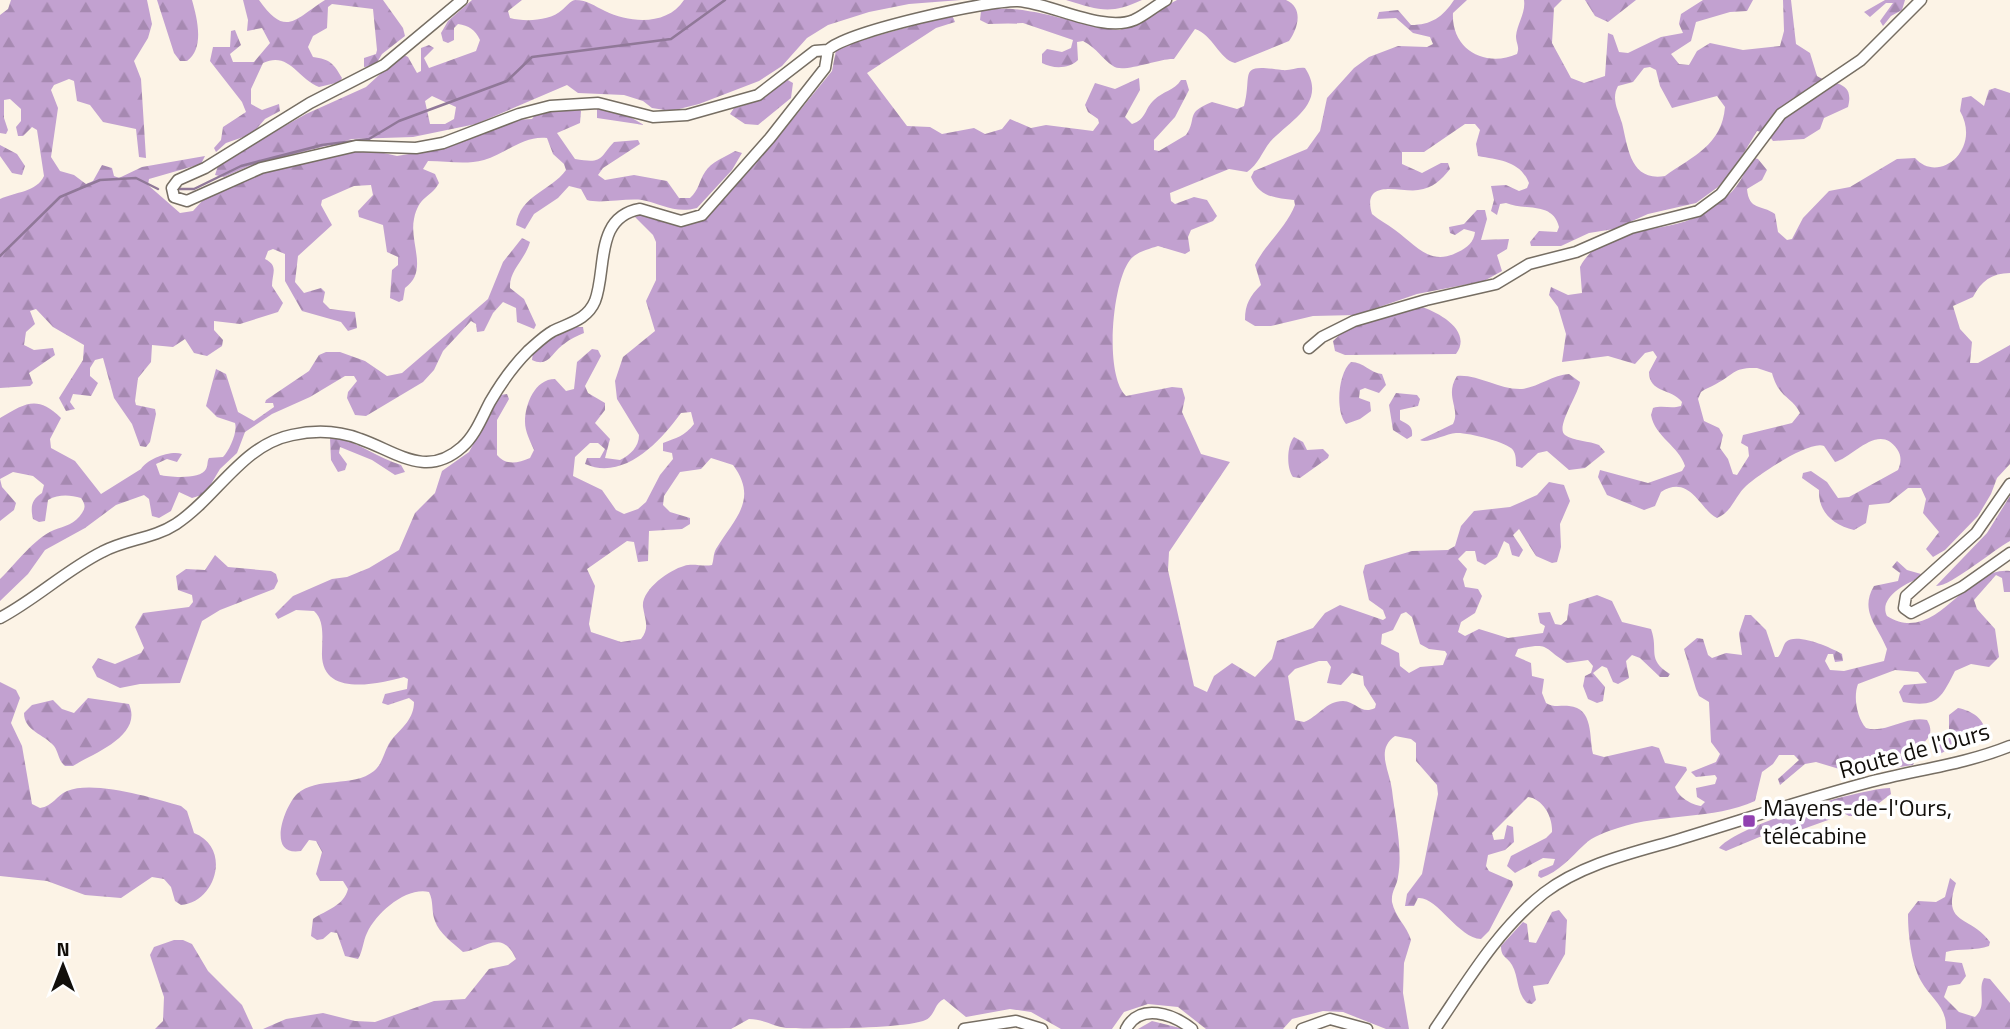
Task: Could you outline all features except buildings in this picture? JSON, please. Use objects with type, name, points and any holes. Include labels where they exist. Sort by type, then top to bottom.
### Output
[{"type":"street","points":[[463,0],[384,65],[310,103],[209,166],[178,180],[172,186],[174,197],[187,201],[252,171],[339,149],[369,146],[416,148],[443,143],[519,114],[550,106],[598,103],[653,117],[687,115],[753,97],[815,51],[828,50],[863,34],[994,1],[1020,1],[1109,23],[1122,23],[1166,0]]},
{"type":"street","points":[[1309,348],[1322,337],[1354,321],[1426,300],[1496,284],[1529,264],[1576,252],[1631,228],[1698,211],[1721,194],[1781,114],[1861,60],[1921,0]]},
{"type":"street","points":[[0,618],[31,601],[99,553],[176,524],[250,456],[282,438],[309,432],[339,434],[364,440],[415,463],[437,461],[453,453],[467,442],[498,389],[517,363],[541,339],[581,318],[591,308],[608,233],[616,221],[640,209],[681,221],[702,215],[770,138],[819,76],[827,64],[828,50]]},
{"type":"street","points":[[2010,484],[1983,526],[1947,563],[1906,596],[1904,608],[1911,613],[1927,607],[2010,553]]},
{"type":"street","name":"Route de l'Ours","points":[[1434,1029],[1463,984],[1516,919],[1543,894],[1567,879],[1610,860],[1829,794],[1870,782],[1939,768],[2010,746]]},
{"type":"street","points":[[1126,1029],[1135,1017],[1148,1013],[1170,1016],[1192,1029]]},
{"type":"street","points":[[1302,1029],[1330,1018],[1367,1029]]},
{"type":"street","points":[[964,1029],[1016,1021],[1032,1023],[1042,1029]]},
{"type":"green space","points":[[11,0],[147,0],[152,24],[148,38],[134,61],[141,79],[146,158],[139,157],[136,129],[103,122],[90,105],[77,101],[74,81],[69,79],[54,85],[51,90],[58,108],[51,157],[60,171],[74,175],[86,184],[93,181],[102,165],[112,168],[114,176],[119,178],[142,167],[205,156],[201,164],[149,179],[148,185],[180,213],[193,211],[202,201],[259,173],[366,149],[397,156],[409,154],[450,144],[514,120],[532,119],[538,111],[576,107],[581,111],[580,123],[557,133],[575,159],[596,160],[603,156],[614,142],[638,140],[640,144],[603,168],[598,175],[605,180],[634,175],[667,181],[679,198],[690,198],[705,172],[714,163],[735,151],[742,153],[732,170],[697,208],[675,209],[642,200],[592,201],[587,200],[581,189],[569,186],[558,198],[534,214],[525,229],[516,225],[523,207],[566,170],[564,164],[553,154],[547,138],[530,139],[484,160],[463,163],[428,161],[423,169],[435,174],[439,183],[416,211],[413,228],[417,256],[416,273],[405,288],[403,300],[399,302],[390,298],[392,270],[398,265],[398,257],[387,252],[383,225],[359,217],[358,211],[373,195],[371,185],[354,186],[322,200],[321,205],[332,225],[298,256],[295,282],[304,293],[321,288],[325,292],[323,302],[330,309],[355,312],[357,328],[348,331],[341,322],[302,311],[285,281],[285,254],[273,249],[268,251],[265,259],[272,264],[274,270],[272,286],[283,303],[278,312],[240,324],[214,321],[214,330],[223,340],[222,346],[207,356],[194,353],[185,339],[173,347],[152,345],[151,362],[138,378],[135,401],[136,405],[155,409],[156,414],[150,442],[146,447],[140,446],[132,424],[114,398],[103,358],[95,360],[90,368],[90,376],[98,383],[91,396],[73,394],[70,402],[75,409],[66,411],[59,398],[83,360],[84,345],[53,327],[36,309],[30,311],[35,324],[26,332],[24,345],[34,350],[53,348],[55,355],[29,373],[33,383],[30,386],[0,388],[0,199],[31,188],[44,176],[37,130],[32,127],[23,136],[18,136],[16,127],[21,121],[21,109],[10,99],[4,100],[4,118],[8,130],[6,134],[0,133],[0,15],[8,9]]},
{"type":"green space","points":[[157,0],[192,0],[198,41],[193,55],[187,61],[180,61],[174,53]]},
{"type":"green space","points":[[243,0],[259,0],[268,12],[284,22],[298,18],[325,0],[383,0],[403,28],[405,36],[382,54],[375,66],[364,67],[364,58],[376,54],[377,50],[373,9],[332,4],[328,7],[327,28],[313,36],[308,47],[313,57],[324,59],[334,66],[342,78],[340,82],[319,87],[280,60],[263,63],[251,89],[251,104],[262,110],[279,104],[280,111],[265,119],[252,134],[226,143],[216,152],[214,148],[221,140],[223,127],[246,112],[242,102],[210,61],[213,47],[230,47],[231,31],[235,30],[241,45],[230,54],[233,62],[254,62],[270,43],[262,28],[247,31],[248,20]]},
{"type":"green space","points":[[472,0],[522,0],[508,11],[510,18],[523,20],[557,14],[570,3],[580,0],[625,18],[648,20],[668,14],[684,0],[961,0],[909,4],[869,12],[828,25],[807,38],[782,66],[759,81],[699,104],[671,111],[652,108],[643,101],[624,95],[578,93],[567,85],[476,124],[413,137],[352,139],[249,166],[224,177],[215,175],[219,163],[306,114],[366,87],[402,54],[408,57],[417,73],[421,71],[421,48],[429,45],[434,48],[424,58],[429,68],[476,51],[480,40],[474,31],[465,26],[458,24],[454,28],[454,40],[448,43],[443,41],[441,33],[448,21]],"holes":[[[432,96],[456,107],[454,119],[445,124],[430,124],[425,101]]]},
{"type":"green space","points":[[1066,0],[1142,0],[1121,8],[1104,9]]},
{"type":"green space","points":[[1177,0],[1286,0],[1295,8],[1298,19],[1289,41],[1235,63],[1229,61],[1207,36],[1195,29],[1174,59],[1125,68],[1113,66],[1083,41],[1077,42],[1078,60],[1074,63],[1061,67],[1046,65],[1042,63],[1042,54],[1047,49],[1062,52],[1071,48],[1073,40],[1023,23],[988,24],[980,20],[981,11],[1013,9],[1120,30]]},
{"type":"green space","points":[[1454,0],[1467,0],[1453,13],[1458,37],[1473,53],[1494,59],[1517,54],[1516,36],[1524,0],[1562,0],[1554,8],[1552,43],[1571,78],[1584,83],[1605,76],[1608,33],[1613,35],[1619,52],[1628,53],[1661,37],[1683,33],[1679,24],[1681,14],[1703,0],[1753,0],[1747,11],[1730,12],[1696,22],[1691,41],[1671,54],[1679,64],[1689,65],[1697,51],[1710,43],[1743,50],[1780,46],[1784,31],[1783,0],[1791,0],[1796,44],[1810,53],[1817,76],[1845,88],[1849,98],[1848,107],[1824,118],[1820,129],[1804,139],[1773,141],[1767,133],[1757,131],[1736,166],[1718,187],[1696,203],[1648,214],[1614,229],[1589,233],[1561,246],[1531,246],[1530,242],[1539,231],[1557,232],[1559,227],[1556,219],[1545,210],[1506,203],[1500,204],[1497,215],[1491,211],[1494,200],[1491,186],[1506,185],[1519,191],[1527,188],[1529,183],[1515,166],[1501,160],[1478,156],[1476,144],[1480,130],[1475,124],[1465,124],[1424,152],[1402,152],[1402,164],[1422,173],[1441,163],[1448,163],[1450,169],[1436,183],[1423,189],[1378,191],[1372,195],[1370,202],[1372,214],[1417,248],[1431,256],[1439,257],[1464,249],[1474,236],[1475,232],[1464,229],[1455,235],[1450,233],[1449,227],[1464,224],[1477,210],[1485,210],[1487,219],[1481,240],[1509,239],[1507,249],[1497,255],[1502,271],[1484,281],[1417,294],[1356,315],[1313,316],[1271,326],[1255,326],[1245,320],[1249,301],[1261,285],[1255,265],[1295,205],[1294,200],[1274,197],[1258,189],[1251,177],[1254,171],[1307,149],[1320,131],[1327,98],[1354,68],[1369,57],[1398,46],[1427,47],[1433,44],[1430,37],[1413,33],[1396,18],[1377,19],[1379,12],[1398,10],[1411,25],[1418,25],[1436,19]],"holes":[[[1644,68],[1656,70],[1660,86],[1672,108],[1717,96],[1725,107],[1723,120],[1712,140],[1665,176],[1644,174],[1633,161],[1615,95],[1618,86],[1633,82]]]},
{"type":"green space","points":[[1585,0],[1636,0],[1608,22],[1595,16]]},
{"type":"green space","points":[[1885,0],[1905,0],[1902,10],[1891,16],[1883,26],[1880,21],[1893,3],[1886,3],[1870,17],[1864,12]]},
{"type":"green space","points":[[952,15],[955,22],[936,28],[867,73],[907,126],[930,127],[942,134],[974,128],[985,134],[1002,129],[1010,119],[1031,128],[1046,125],[1093,131],[1099,123],[1098,119],[1088,112],[1085,105],[1095,83],[1115,89],[1139,78],[1140,90],[1125,117],[1132,124],[1143,117],[1157,97],[1181,80],[1186,80],[1189,90],[1175,117],[1154,140],[1154,150],[1159,151],[1186,135],[1195,113],[1203,106],[1212,102],[1237,109],[1244,106],[1249,73],[1252,70],[1305,68],[1311,80],[1309,101],[1304,110],[1270,142],[1251,169],[1247,172],[1229,169],[1170,193],[1171,201],[1175,204],[1194,197],[1207,200],[1217,216],[1213,221],[1191,230],[1188,237],[1190,251],[1185,254],[1158,246],[1133,257],[1124,272],[1115,308],[1115,369],[1119,385],[1126,396],[1172,387],[1182,388],[1185,398],[1182,412],[1201,454],[1230,462],[1169,552],[1168,570],[1194,686],[1207,692],[1214,676],[1232,663],[1255,677],[1272,659],[1277,641],[1313,628],[1325,613],[1340,605],[1383,620],[1386,618],[1383,610],[1369,600],[1363,572],[1365,565],[1412,551],[1448,550],[1455,546],[1461,526],[1474,511],[1510,507],[1537,495],[1549,482],[1564,485],[1570,501],[1560,524],[1561,547],[1557,562],[1552,563],[1536,556],[1519,529],[1513,535],[1523,550],[1519,557],[1512,555],[1509,544],[1504,541],[1497,557],[1485,565],[1477,561],[1475,551],[1466,551],[1458,559],[1467,569],[1463,579],[1465,587],[1478,589],[1482,596],[1475,613],[1461,622],[1458,632],[1465,636],[1479,629],[1508,638],[1543,633],[1545,626],[1540,623],[1538,613],[1550,612],[1555,624],[1561,625],[1567,620],[1569,604],[1597,595],[1612,601],[1622,622],[1651,629],[1656,659],[1670,674],[1668,677],[1660,677],[1640,658],[1632,655],[1626,661],[1629,678],[1618,684],[1613,682],[1607,668],[1602,666],[1593,673],[1605,687],[1603,701],[1597,703],[1588,699],[1583,686],[1585,676],[1591,673],[1593,666],[1588,660],[1567,663],[1541,646],[1518,649],[1515,656],[1531,663],[1532,676],[1544,679],[1542,693],[1546,703],[1569,706],[1583,712],[1589,725],[1593,754],[1604,757],[1652,746],[1659,748],[1665,763],[1686,767],[1687,770],[1675,787],[1682,797],[1694,804],[1701,806],[1705,802],[1697,797],[1696,788],[1715,784],[1717,778],[1715,775],[1696,777],[1691,772],[1716,762],[1720,754],[1711,742],[1709,702],[1699,696],[1684,649],[1697,638],[1703,639],[1708,655],[1712,658],[1726,653],[1742,655],[1739,633],[1745,615],[1751,615],[1766,630],[1775,657],[1778,657],[1786,642],[1798,639],[1814,642],[1842,654],[1843,661],[1835,662],[1833,654],[1828,654],[1825,661],[1830,670],[1844,671],[1884,661],[1887,649],[1869,611],[1868,603],[1874,586],[1898,581],[1900,573],[1892,567],[1897,561],[1907,570],[1921,574],[1920,578],[1895,592],[1886,603],[1887,616],[1905,623],[1921,621],[1936,614],[1978,580],[1994,573],[2010,571],[2010,592],[2004,592],[2002,578],[1996,575],[1974,600],[1977,609],[1995,629],[1999,657],[1989,667],[1971,664],[1955,671],[1942,694],[1931,702],[1903,702],[1899,692],[1904,685],[1927,683],[1918,672],[1895,670],[1858,684],[1857,707],[1866,728],[1881,729],[1911,720],[1927,720],[1930,734],[1927,739],[1900,754],[1903,758],[1916,757],[1913,765],[1856,774],[1816,762],[1805,764],[1780,785],[1778,779],[1799,760],[1794,755],[1779,755],[1773,764],[1762,772],[1755,801],[1722,811],[1635,823],[1609,831],[1591,839],[1559,868],[1541,878],[1538,876],[1539,871],[1553,865],[1555,859],[1543,858],[1515,873],[1507,866],[1511,856],[1546,838],[1552,832],[1551,820],[1546,810],[1538,801],[1528,797],[1492,833],[1494,840],[1504,839],[1507,825],[1513,827],[1514,842],[1505,850],[1488,855],[1486,866],[1489,871],[1512,881],[1513,885],[1489,931],[1481,939],[1464,932],[1433,903],[1425,899],[1418,898],[1414,906],[1405,906],[1407,894],[1422,874],[1438,794],[1437,785],[1416,761],[1416,743],[1411,739],[1395,736],[1386,748],[1385,761],[1392,790],[1399,845],[1399,867],[1392,902],[1411,940],[1404,963],[1403,993],[1409,1029],[1386,1029],[1343,1012],[1323,1011],[1292,1019],[1283,1029],[1206,1029],[1178,1007],[1148,1004],[1124,1012],[1112,1029],[1061,1029],[1031,1012],[1010,1009],[966,1017],[944,999],[930,1017],[923,1021],[875,1027],[786,1028],[749,1019],[731,1029],[263,1029],[286,1019],[323,1013],[355,1021],[375,1022],[434,1001],[465,999],[489,969],[508,965],[516,959],[511,949],[498,942],[463,952],[437,925],[429,892],[411,893],[385,909],[367,933],[358,959],[345,956],[337,933],[331,932],[323,939],[317,940],[311,936],[313,919],[339,904],[348,889],[343,881],[320,881],[316,874],[322,852],[316,841],[309,840],[301,851],[290,851],[284,846],[281,830],[287,809],[297,794],[305,789],[356,779],[374,771],[390,742],[410,718],[414,702],[409,698],[388,705],[382,703],[385,694],[407,689],[408,679],[404,677],[380,683],[352,684],[340,682],[330,676],[324,667],[321,625],[314,611],[296,610],[278,619],[275,614],[293,596],[332,579],[347,577],[369,568],[399,550],[415,513],[435,493],[442,471],[469,452],[500,395],[507,394],[509,399],[497,420],[497,455],[504,461],[512,462],[530,458],[534,450],[525,422],[532,394],[542,383],[555,379],[566,391],[574,389],[577,362],[592,349],[598,350],[601,356],[585,386],[588,393],[605,403],[605,410],[595,423],[610,439],[605,458],[620,460],[630,453],[636,447],[639,435],[617,399],[615,381],[623,357],[655,331],[646,301],[656,280],[656,242],[653,235],[635,217],[648,215],[682,222],[699,222],[770,147],[832,71],[836,50],[851,43]],"holes":[[[691,412],[694,424],[684,434],[663,443],[663,451],[672,453],[673,459],[660,475],[646,502],[638,509],[624,514],[616,510],[602,490],[573,476],[575,457],[590,443],[598,443],[605,449],[600,458],[587,458],[585,464],[599,468],[627,463],[640,456],[663,436],[681,413]],[[711,458],[733,465],[744,489],[741,509],[716,549],[712,565],[687,565],[678,568],[651,588],[644,601],[646,627],[641,639],[621,642],[591,632],[589,624],[595,586],[587,569],[627,541],[634,542],[638,562],[648,561],[649,531],[682,529],[690,524],[690,518],[670,512],[663,505],[664,496],[680,472],[701,469]],[[1406,612],[1412,617],[1420,644],[1429,649],[1445,651],[1447,654],[1443,665],[1420,667],[1409,673],[1400,666],[1399,653],[1381,644],[1382,634],[1393,630],[1401,614]],[[1327,661],[1331,667],[1327,683],[1341,685],[1352,673],[1363,676],[1364,685],[1376,704],[1375,708],[1366,710],[1343,701],[1327,706],[1304,722],[1295,720],[1288,676],[1295,669]]]},
{"type":"green space","points":[[786,79],[793,83],[791,98],[758,125],[745,124],[730,114],[734,108],[762,97]]},
{"type":"green space","points":[[1995,88],[2010,93],[2010,273],[1998,274],[1988,279],[1973,297],[1953,306],[1960,329],[1972,342],[1970,363],[1978,363],[2010,345],[2010,464],[1997,478],[1978,516],[1945,550],[1933,557],[1926,549],[1939,532],[1923,513],[1926,499],[1921,488],[1908,488],[1889,503],[1869,505],[1866,523],[1854,530],[1833,521],[1821,505],[1819,490],[1802,478],[1803,473],[1811,471],[1827,482],[1838,498],[1849,497],[1898,470],[1899,452],[1890,442],[1882,439],[1874,440],[1835,462],[1824,446],[1797,453],[1753,481],[1742,490],[1726,512],[1717,518],[1694,495],[1680,487],[1671,487],[1661,492],[1655,506],[1644,510],[1607,495],[1598,477],[1600,470],[1648,483],[1682,471],[1685,466],[1682,459],[1657,429],[1651,415],[1653,408],[1677,407],[1681,406],[1682,402],[1657,387],[1650,379],[1649,372],[1657,357],[1653,351],[1645,353],[1635,364],[1608,356],[1562,362],[1566,334],[1558,307],[1549,295],[1551,287],[1568,295],[1582,293],[1580,267],[1590,253],[1618,237],[1683,222],[1704,213],[1732,192],[1754,158],[1767,170],[1762,180],[1747,189],[1750,201],[1775,214],[1778,232],[1787,240],[1792,239],[1803,218],[1829,191],[1850,187],[1897,159],[1915,158],[1925,165],[1935,167],[1946,165],[1955,159],[1966,138],[1960,111],[1962,98],[1971,96],[1984,106],[1989,90]],"holes":[[[1757,368],[1772,373],[1778,388],[1800,413],[1792,423],[1743,435],[1741,443],[1748,447],[1749,456],[1737,475],[1733,474],[1728,459],[1720,448],[1723,435],[1719,428],[1704,421],[1698,399],[1701,392],[1739,370]]]},
{"type":"green space","points":[[597,107],[625,114],[644,125],[597,118]]},
{"type":"green space","points":[[0,145],[17,154],[25,166],[22,175],[12,173],[0,156]]},
{"type":"green space","points":[[522,238],[530,242],[512,276],[510,288],[524,299],[536,325],[534,329],[517,322],[516,308],[503,302],[493,313],[484,331],[477,332],[476,324],[471,321],[443,351],[434,370],[423,382],[366,416],[355,415],[347,398],[348,392],[357,381],[354,376],[345,376],[310,397],[272,414],[245,432],[237,453],[220,469],[205,494],[192,498],[179,492],[171,511],[159,518],[152,516],[149,499],[144,495],[116,505],[85,528],[45,550],[28,574],[0,601],[0,579],[39,539],[76,520],[84,505],[81,498],[77,497],[52,498],[48,500],[45,521],[39,522],[33,519],[32,507],[44,485],[33,476],[13,472],[0,479],[0,418],[17,408],[31,404],[45,406],[61,418],[50,439],[51,448],[75,461],[101,494],[148,462],[166,454],[182,454],[177,462],[167,459],[156,464],[160,475],[198,475],[206,469],[209,458],[223,457],[235,431],[235,423],[217,417],[206,406],[216,369],[226,374],[238,412],[254,421],[274,407],[273,403],[265,403],[266,400],[309,371],[319,355],[326,352],[340,352],[365,361],[387,376],[402,373],[488,299],[503,262]]},
{"type":"green space","points":[[1419,306],[1444,318],[1457,330],[1460,346],[1456,354],[1345,355],[1335,351],[1333,341],[1348,327]]},
{"type":"green space","points":[[576,327],[583,327],[584,333],[566,342],[546,361],[532,360],[533,352],[545,341]]},
{"type":"green space","points":[[1351,362],[1382,374],[1386,385],[1379,393],[1365,388],[1360,390],[1359,398],[1370,402],[1371,411],[1346,424],[1340,410],[1339,392],[1343,374]]},
{"type":"green space","points":[[1569,374],[1580,382],[1563,431],[1572,439],[1599,445],[1605,452],[1585,468],[1569,470],[1547,451],[1538,453],[1522,468],[1516,466],[1515,453],[1510,447],[1468,434],[1456,433],[1427,441],[1420,440],[1453,424],[1455,413],[1452,390],[1457,376],[1473,377],[1513,389],[1522,389]]},
{"type":"green space","points":[[1396,393],[1417,395],[1420,399],[1418,406],[1400,410],[1400,420],[1412,430],[1412,436],[1407,439],[1393,430],[1389,405]]},
{"type":"green space","points":[[336,437],[401,465],[405,472],[395,475],[372,460],[340,447],[339,453],[347,464],[345,470],[338,472],[331,460],[330,438]]},
{"type":"green space","points":[[1294,437],[1303,442],[1307,450],[1323,449],[1329,455],[1300,478],[1293,477],[1288,462]]},
{"type":"green space","points":[[0,479],[2,487],[16,503],[14,510],[0,521]]},
{"type":"green space","points":[[2010,496],[2010,541],[1961,575],[1936,586],[1987,533]]},
{"type":"green space","points":[[215,555],[228,567],[271,571],[276,574],[278,581],[274,589],[220,610],[202,621],[180,683],[140,684],[120,688],[97,677],[92,667],[98,658],[115,664],[141,653],[144,648],[135,627],[143,613],[189,607],[193,602],[192,595],[178,590],[176,576],[186,569],[205,570]]},
{"type":"green space","points":[[0,682],[16,690],[20,698],[11,723],[22,746],[32,804],[44,807],[67,791],[92,788],[124,791],[181,806],[187,811],[194,833],[206,840],[213,850],[216,862],[211,885],[203,895],[193,902],[181,905],[175,901],[171,887],[164,879],[152,877],[121,898],[85,895],[47,881],[0,876]]},
{"type":"green space","points":[[88,698],[129,704],[129,725],[123,734],[104,749],[73,766],[65,766],[54,746],[27,724],[24,713],[32,705],[53,700],[62,709],[74,713]]},
{"type":"green space","points":[[1958,708],[1978,717],[1984,726],[1985,737],[1973,743],[1956,745],[1940,754],[1936,745],[1949,736],[1949,715]]},
{"type":"green space","points":[[1890,788],[1891,794],[1862,816],[1849,816],[1838,810],[1831,819],[1803,829],[1769,833],[1726,851],[1719,848],[1730,839],[1773,819],[1827,801]]},
{"type":"green space","points":[[1950,878],[1956,883],[1952,897],[1955,913],[1990,942],[1989,946],[1984,948],[1946,952],[1945,961],[1962,963],[1966,976],[1960,984],[1948,986],[1944,997],[1959,1012],[1975,1017],[1981,1008],[1982,983],[1984,978],[1990,979],[2010,1003],[2010,1029],[1946,1029],[1941,1008],[1918,974],[1911,948],[1908,914],[1918,901],[1936,902],[1945,897]]},
{"type":"green space","points":[[1559,910],[1567,920],[1565,954],[1548,984],[1533,986],[1536,1000],[1532,1004],[1527,1003],[1501,946],[1523,922],[1527,924],[1529,942],[1536,943],[1552,912]]},
{"type":"green space","points":[[174,940],[192,944],[208,971],[242,1005],[253,1029],[155,1029],[163,1021],[164,997],[150,955],[154,947]]},
{"type":"green space","points":[[1152,1021],[1184,1029],[1138,1029]]},
{"type":"waterway","points":[[178,189],[194,189],[241,166],[322,145],[369,139],[399,121],[507,81],[532,57],[671,39],[725,0]]},
{"type":"waterway","points":[[0,256],[60,197],[100,180],[136,178],[158,189]]},
{"type":"place","name":"Mayens-de-l'Ours, télécabine","points":[[1749,821]]}]
